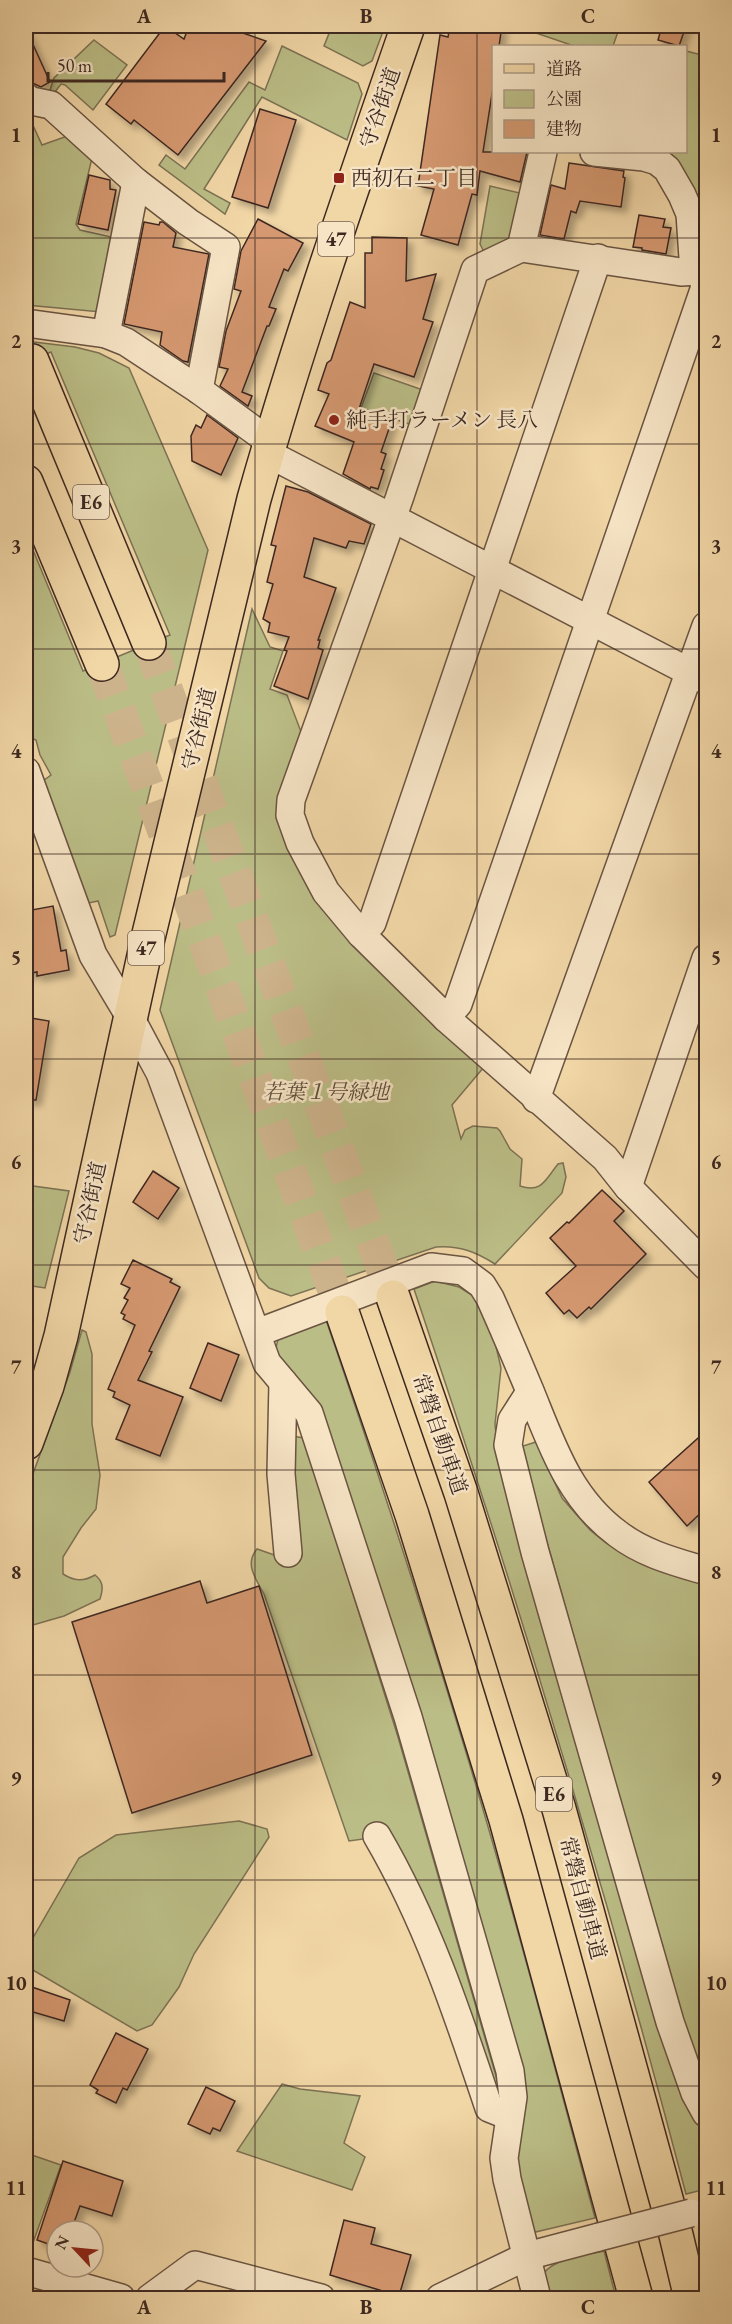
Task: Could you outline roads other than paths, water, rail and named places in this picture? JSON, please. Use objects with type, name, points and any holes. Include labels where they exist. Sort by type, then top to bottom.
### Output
[{"type":"main road","name":"守谷街道","points":[[26,1443],[47,1386],[61,1336],[130,1017],[242,550],[269,448],[408,26]]},
{"type":"main road","name":"E6","points":[[32,361],[149,643]]},
{"type":"main road","name":"E6","points":[[26,482],[102,664]]},
{"type":"main road","name":"常磐自動車道","points":[[393,1297],[461,1493],[559,1809],[676,2235],[691,2298]]},
{"type":"main road","name":"E6","points":[[342,1312],[412,1515],[506,1820],[636,2298]]},
{"type":"street","points":[[26,98],[51,105],[136,182],[188,222],[226,247],[199,390]]},
{"type":"street","points":[[521,248],[543,153]]},
{"type":"street","points":[[446,1018],[458,1004],[591,622],[703,280],[693,258],[690,214],[668,169],[657,161],[644,157],[604,153]]},
{"type":"street","points":[[106,334],[136,182]]},
{"type":"street","points":[[703,280],[681,272],[521,248],[475,270],[392,517],[291,800],[290,815],[300,843],[326,892],[361,934],[446,1018],[605,1158],[628,1187],[706,1266]]},
{"type":"street","points":[[361,934],[372,923],[598,258]]},
{"type":"street","points":[[26,323],[106,334],[126,342],[199,390],[269,448],[392,517],[699,676]]},
{"type":"street","points":[[536,1099],[699,676],[706,626]]},
{"type":"street","points":[[26,771],[93,955],[130,1017],[160,1074],[267,1363],[309,1413],[408,1717],[510,2071],[513,2097],[504,2158],[505,2169],[537,2298]]},
{"type":"street","points":[[628,1187],[706,958]]},
{"type":"street","points":[[257,1333],[431,1267],[463,1271],[475,1278],[490,1298],[556,1459],[573,1488],[597,1516],[618,1535],[646,1551],[706,1571]]},
{"type":"street","points":[[283,1382],[281,1474],[288,1553]]},
{"type":"street","points":[[530,1392],[512,1420],[508,1445],[535,1552],[670,2022],[695,2093],[706,2113]]},
{"type":"street","points":[[377,1836],[401,1877],[434,1952],[489,2109],[509,2116]]},
{"type":"street","points":[[440,2298],[527,2256],[699,2211]]},
{"type":"street","points":[[150,2298],[195,2265],[321,2298]]},
{"type":"street","points":[[26,2271],[121,2298]]},
{"type":"tunnel","points":[[149,643],[393,1297]]},
{"type":"tunnel","points":[[102,664],[342,1312]]},
{"type":"place","name":"西初石二丁目","points":[[339,178]]},
{"type":"place","name":"純手打ラーメン 長八","points":[[334,420]]},
{"type":"park label","name":"若葉１号緑地","points":[[326,1092]]}]
